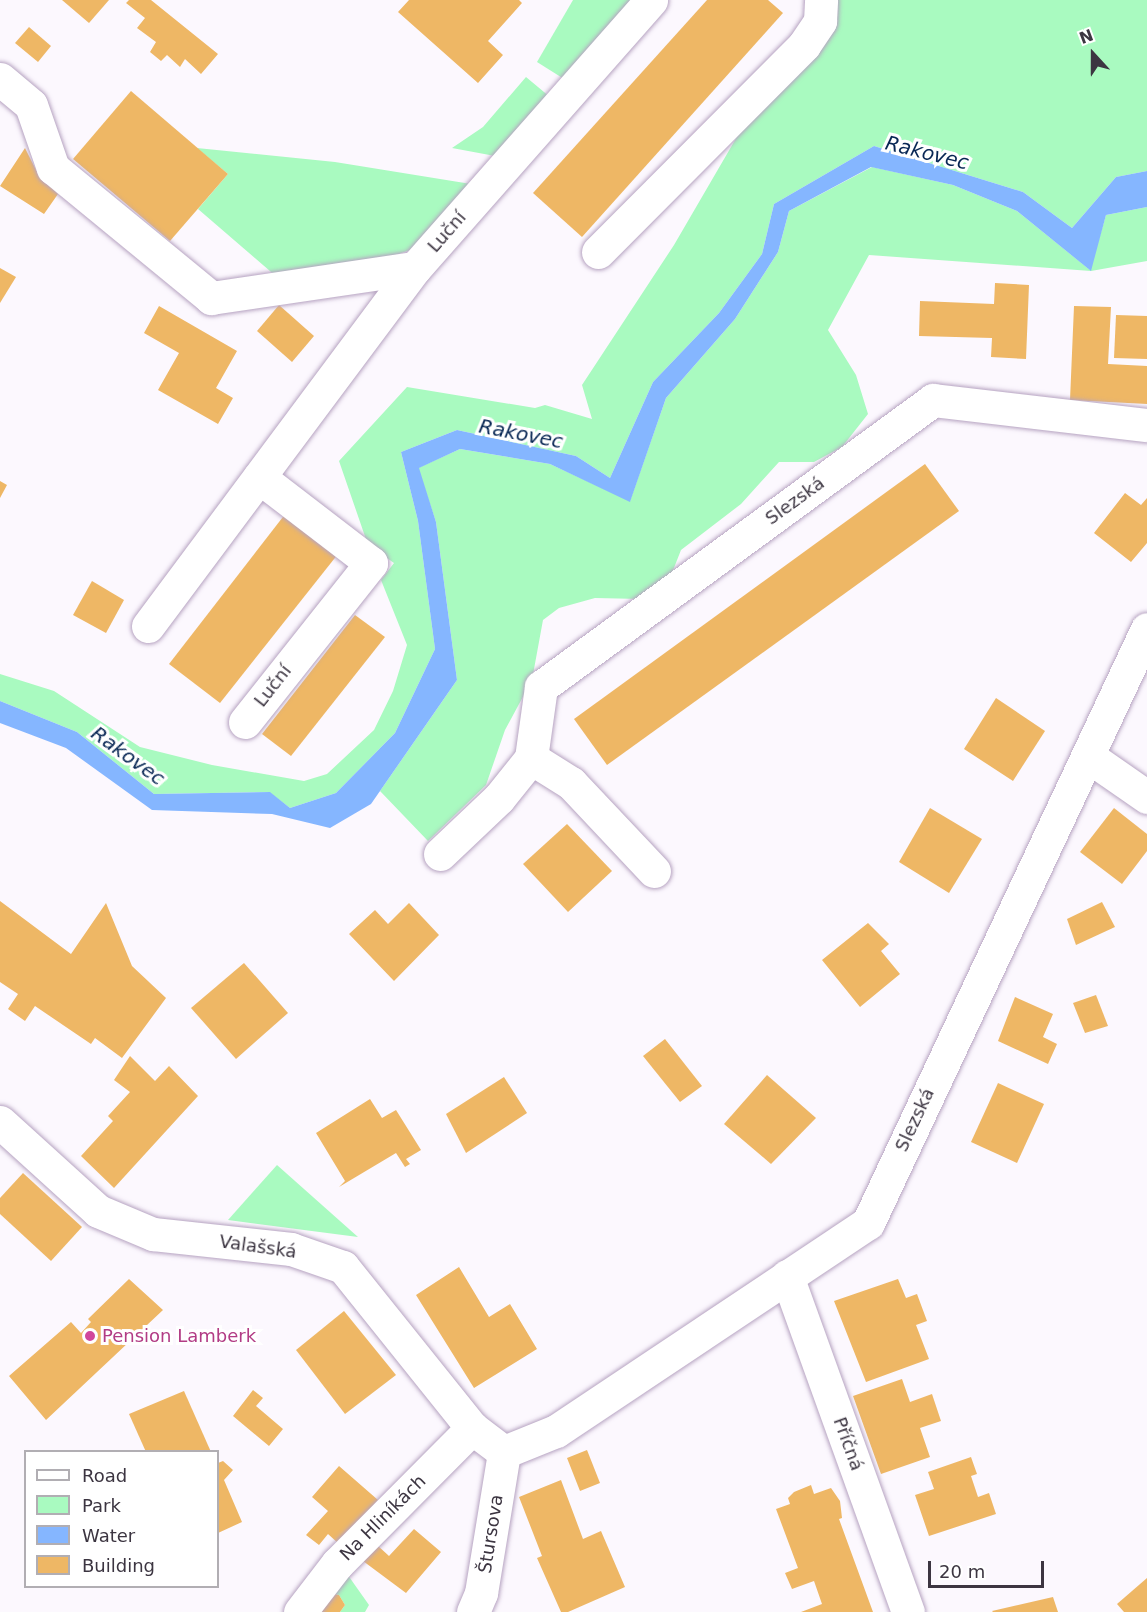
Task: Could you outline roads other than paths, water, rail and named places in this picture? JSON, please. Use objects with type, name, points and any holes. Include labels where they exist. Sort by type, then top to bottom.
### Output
[{"type":"street","name":"Luční","points":[[148,626],[415,268],[651,0]]},
{"type":"street","points":[[598,252],[804,45],[820,21],[821,0]]},
{"type":"street","points":[[0,79],[31,105],[53,168],[211,298],[415,268]]},
{"type":"street","name":"Slezská","points":[[440,855],[499,798],[531,758],[542,687],[933,400],[1147,425]]},
{"type":"street","name":"Luční","points":[[245,722],[371,563],[259,477]]},
{"type":"street","name":"Slezská","points":[[504,1452],[556,1431],[867,1223],[1147,628]]},
{"type":"street","points":[[1088,756],[1147,797]]},
{"type":"street","points":[[531,758],[571,783],[654,871]]},
{"type":"street","name":"Valašská","points":[[0,1122],[98,1211],[109,1216],[153,1234],[291,1250],[343,1267],[472,1428],[504,1452]]},
{"type":"street","name":"Příčná","points":[[788,1276],[908,1612]]},
{"type":"street","name":"Na Hliníkách","points":[[300,1612],[337,1564],[472,1428]]},
{"type":"street","name":"Štursova","points":[[483,1606],[504,1452]]},
{"type":"water","points":[[874,146],[1023,192],[1072,228],[1116,177],[1147,171],[1147,207],[1106,215],[1091,271],[1017,211],[953,185],[871,167],[789,211],[778,252],[735,319],[666,398],[630,502],[550,464],[460,449],[419,468],[436,522],[457,680],[371,804],[330,828],[272,814],[152,810],[66,748],[0,723],[0,701],[77,732],[154,794],[270,792],[290,808],[336,793],[395,733],[435,649],[418,521],[401,452],[457,430],[576,456],[610,478],[653,382],[719,313],[762,254],[774,204]]},
{"type":"place","name":"Pension Lamberk","points":[[90,1336]]},
{"type":"water label","name":"Rakovec","points":[[927,153]]},
{"type":"water label","name":"Rakovec","points":[[521,434]]},
{"type":"water label","name":"Rakovec","points":[[128,756]]}]
